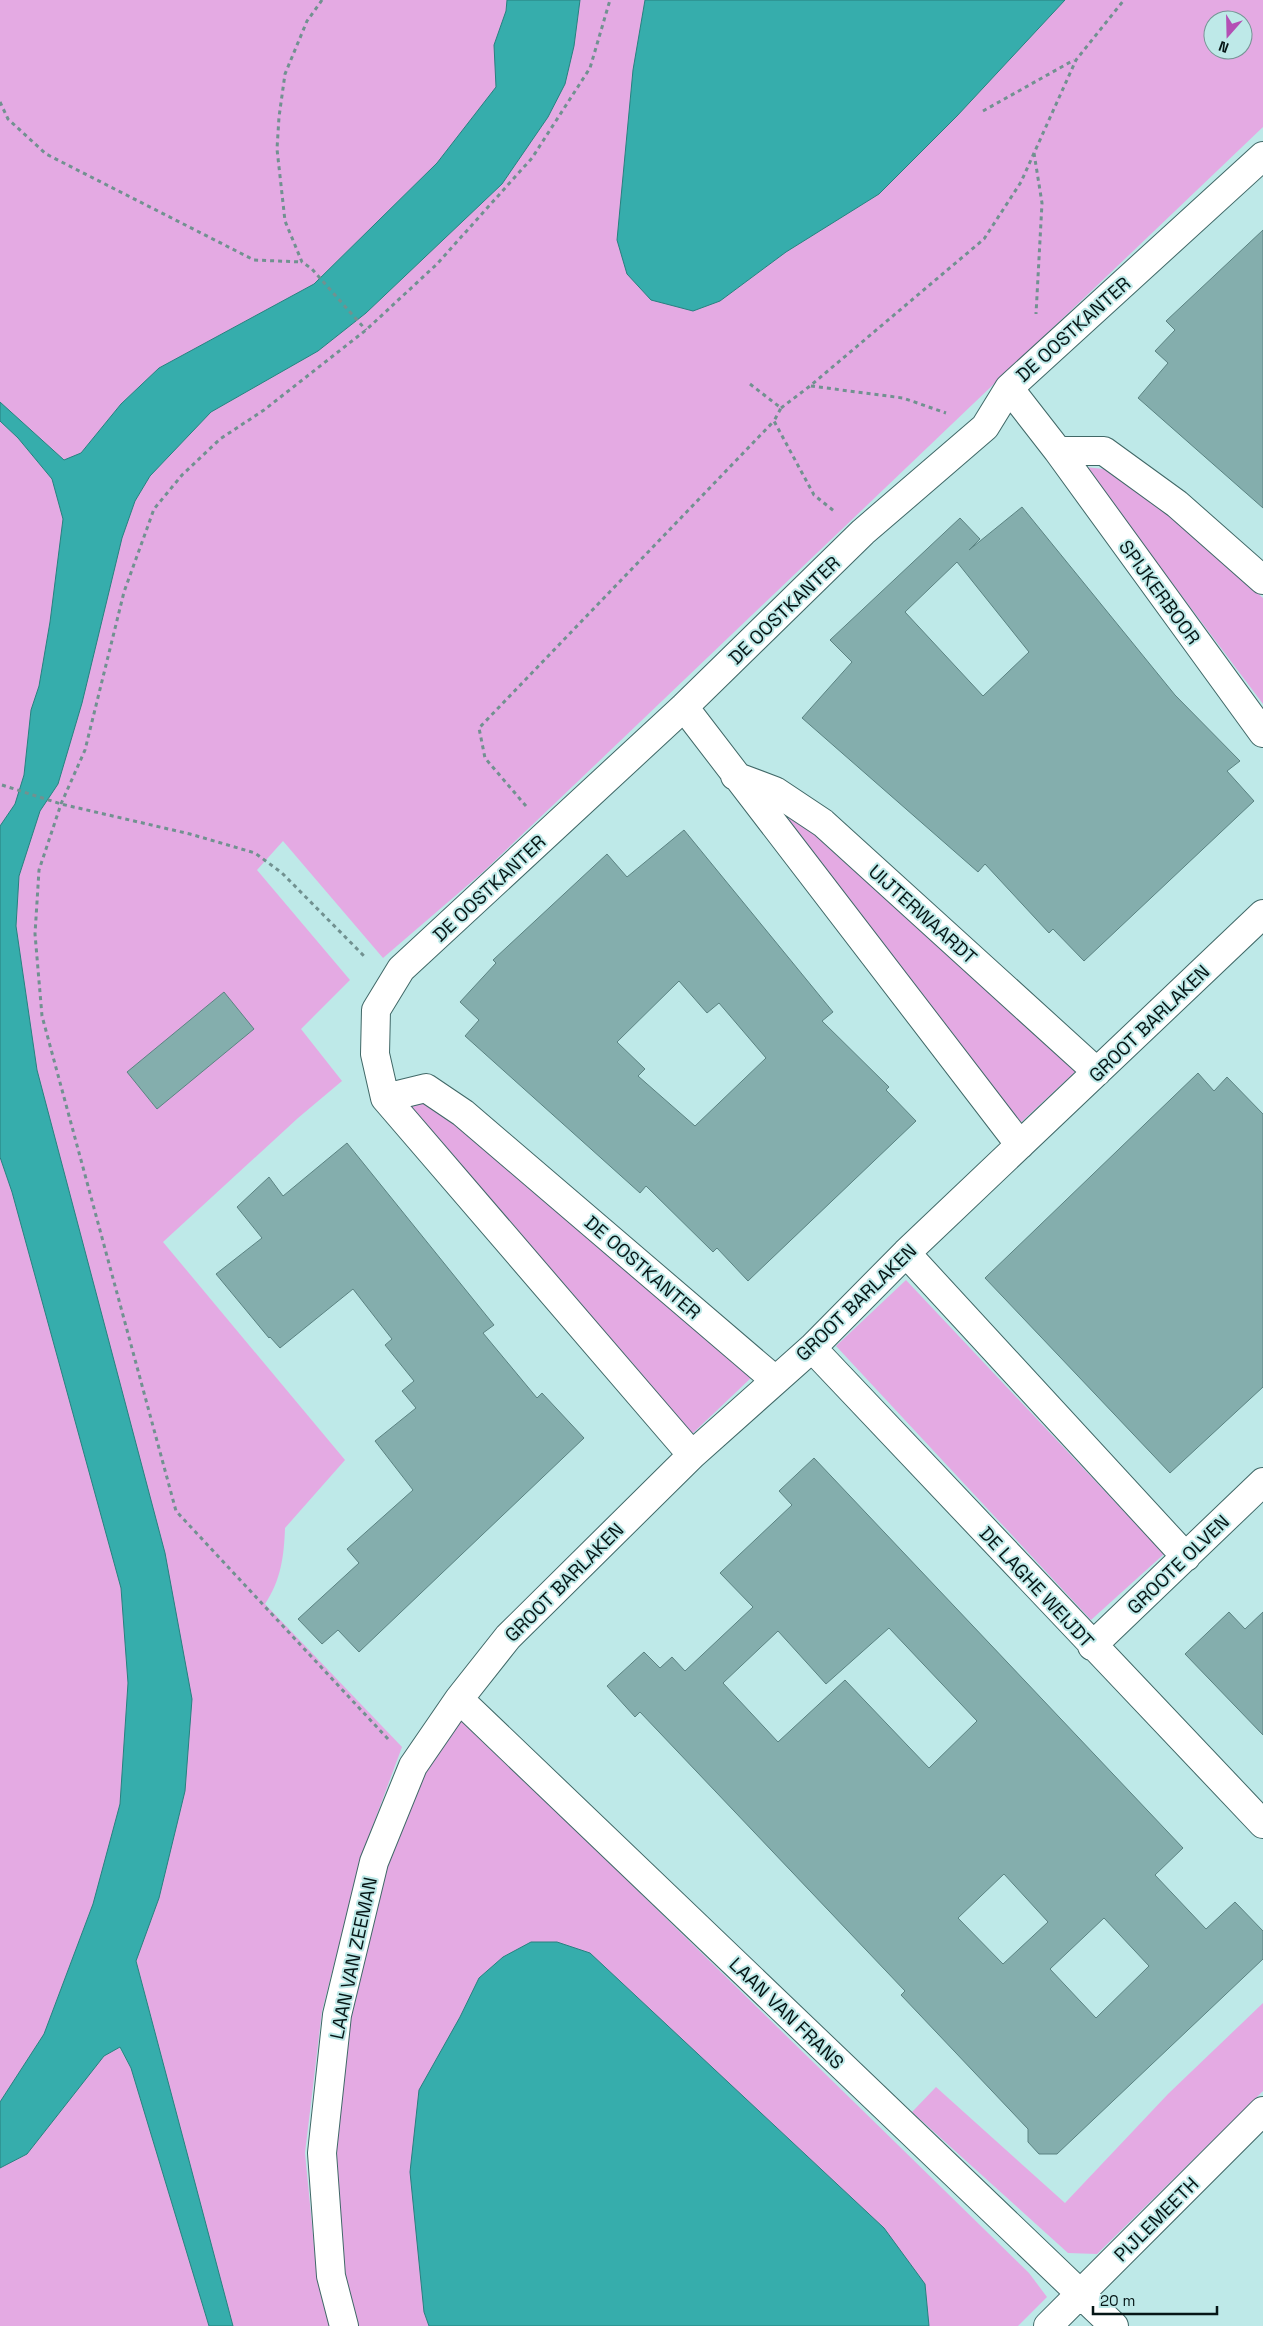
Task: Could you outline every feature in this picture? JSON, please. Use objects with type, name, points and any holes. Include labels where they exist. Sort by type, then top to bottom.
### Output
[{"type":"street","name":"DE OOSTKANTER","points":[[692,1455],[384,1098],[375,1054],[376,1010],[401,969],[684,707],[862,532],[985,427],[1008,388],[1263,156]]},
{"type":"street","name":"SPIJKERBOOR","points":[[1008,388],[1058,451],[1263,733]]},
{"type":"street","points":[[1058,451],[1104,451],[1177,504],[1263,580]]},
{"type":"street","points":[[684,707],[735,776],[1020,1145]]},
{"type":"street","name":"UIJTERWAARDT","points":[[735,776],[775,791],[823,823],[1097,1072]]},
{"type":"street","name":"GROOT BARLAKEN","points":[[459,1699],[508,1637],[692,1455],[812,1348],[906,1253],[1263,914]]},
{"type":"street","name":"DE OOSTKANTER","points":[[384,1098],[426,1088],[463,1113],[775,1380]]},
{"type":"street","points":[[906,1253],[1186,1556]]},
{"type":"street","name":"DE LAGHE WEIJDT","points":[[812,1348],[1092,1646],[1263,1824]]},
{"type":"street","name":"GROOTE OLVEN","points":[[1092,1646],[1263,1482]]},
{"type":"street","name":"LAAN VAN ZEEMAN","points":[[344,2326],[331,2276],[322,2153],[337,2015],[374,1862],[413,1766],[459,1699]]},
{"type":"street","name":"LAAN VAN FRANS","points":[[459,1699],[1114,2326]]},
{"type":"street","name":"PIJLEMEETH","points":[[1048,2326],[1263,2111]]},
{"type":"path","points":[[322,0],[307,21],[285,74],[278,117],[277,149],[285,221],[302,262],[312,269],[366,330]]},
{"type":"path","points":[[413,1766],[176,1510],[42,1016],[35,934],[39,870],[61,804],[85,750],[124,592],[154,509],[182,475],[220,439],[264,410],[366,330],[437,264],[532,158],[590,68],[610,0]]},
{"type":"path","points":[[549,832],[485,758],[480,728],[774,421],[781,408],[810,386],[984,239],[1021,182],[1076,60],[1124,0]]},
{"type":"path","points":[[983,111],[1076,60]]},
{"type":"path","points":[[0,102],[8,119],[46,154],[254,260],[302,262]]},
{"type":"path","points":[[1034,153],[1042,203],[1035,326],[1042,358]]},
{"type":"path","points":[[750,384],[781,408]]},
{"type":"path","points":[[810,386],[903,398],[985,427]]},
{"type":"path","points":[[774,421],[814,496],[862,532]]},
{"type":"path","points":[[2,785],[51,802],[190,834],[255,853],[282,873],[392,984]]},
{"type":"shaded area","points":[[0,0],[507,0],[506,11],[494,45],[497,87],[437,163],[314,284],[159,368],[121,404],[81,453],[64,460],[0,402]]},
{"type":"shaded area","points":[[580,0],[645,0],[633,70],[617,240],[693,311],[720,301],[786,252],[879,194],[957,116],[1065,0],[1263,0],[1263,127],[483,872],[383,958],[283,841],[257,870],[350,980],[301,1029],[342,1081],[298,1118],[163,1242],[345,1460],[285,1528],[281,1568],[275,1586],[265,1604],[402,1747],[362,1855],[322,2011],[305,2153],[317,2276],[330,2326],[233,2326],[136,1960],[159,1898],[185,1791],[165,1553],[37,1070],[16,926],[19,876],[40,811],[58,784],[82,703],[122,538],[135,501],[150,476],[211,412],[318,351],[366,313],[502,184],[548,117],[565,84],[574,46]]},
{"type":"shaded area","points":[[0,421],[18,438],[52,479],[63,519],[50,622],[39,686],[31,710],[24,775],[15,804],[0,826]]},
{"type":"shaded area","points":[[1085,467],[1104,469],[1166,512],[1263,598],[1263,704]]},
{"type":"shaded area","points":[[783,798],[1091,1057],[1015,1128],[766,802]]},
{"type":"shaded area","points":[[423,1100],[457,1119],[753,1376],[691,1435],[406,1108]]},
{"type":"shaded area","points":[[0,1157],[12,1192],[121,1588],[128,1683],[120,1804],[93,1904],[44,2034],[0,2102]]},
{"type":"shaded area","points":[[906,1280],[1164,1554],[1091,1620],[836,1346]]},
{"type":"shaded area","points":[[460,1717],[1029,2273],[1047,2297],[1018,2326],[929,2326],[925,2284],[557,1942],[531,1942],[503,1957],[479,1978],[460,2017],[424,2312],[429,2326],[358,2326],[341,2263],[331,2154],[349,2012],[388,1864],[423,1773]]},
{"type":"shaded area","points":[[1263,2003],[1263,2091],[1097,2254],[1068,2253],[912,2112],[936,2087],[1065,2203],[1168,2094]]},
{"type":"shaded area","points":[[119,2047],[131,2068],[209,2326],[0,2326],[0,2168],[27,2154],[104,2056]]},
{"type":"water","points":[[507,0],[580,0],[574,46],[565,84],[548,117],[502,184],[366,313],[318,351],[211,412],[150,476],[135,501],[122,538],[82,703],[58,784],[40,811],[19,876],[16,926],[37,1070],[165,1553],[192,1699],[185,1791],[159,1898],[136,1961],[233,2326],[209,2326],[131,2068],[120,2047],[104,2056],[27,2154],[0,2168],[0,2102],[44,2034],[93,1904],[120,1804],[128,1683],[121,1588],[12,1192],[0,1157],[0,826],[15,804],[24,775],[31,710],[39,686],[50,622],[63,519],[52,479],[18,438],[0,421],[0,402],[64,460],[81,453],[121,404],[159,368],[314,284],[437,163],[496,87],[494,45],[506,11]]},
{"type":"water","points":[[645,0],[1065,0],[957,116],[879,194],[786,252],[720,301],[693,311],[651,300],[627,274],[617,240],[633,70]]},
{"type":"water","points":[[531,1942],[557,1942],[590,1953],[884,2228],[925,2284],[929,2326],[429,2326],[424,2312],[410,2172],[419,2090],[460,2017],[479,1978],[503,1957]]},
{"type":"building","points":[[1263,230],[1263,508],[1138,398],[1168,363],[1155,351],[1175,330],[1166,321]]},
{"type":"building","points":[[1022,507],[1175,695],[1240,761],[1227,771],[1254,801],[1084,961],[1053,929],[1049,933],[985,864],[978,872],[802,718],[852,662],[830,640],[960,518],[980,539],[969,550]],"holes":[[[957,562],[1029,652],[983,696],[905,612]]]},
{"type":"building","points":[[684,830],[833,1012],[822,1021],[889,1087],[886,1090],[916,1121],[748,1281],[717,1248],[713,1252],[646,1186],[640,1193],[465,1036],[479,1020],[460,1002],[496,963],[493,960],[607,854],[627,877]],"holes":[[[679,981],[707,1013],[719,1003],[766,1058],[695,1126],[638,1076],[645,1069],[617,1042]]]},
{"type":"building","points":[[224,992],[254,1029],[157,1109],[127,1072]]},
{"type":"building","points":[[1198,1073],[1214,1091],[1227,1077],[1263,1114],[1263,1387],[1170,1473],[985,1278]]},
{"type":"building","points":[[347,1143],[494,1325],[483,1333],[537,1398],[542,1393],[584,1438],[359,1652],[338,1630],[322,1644],[298,1619],[359,1563],[347,1549],[413,1490],[375,1441],[416,1408],[402,1391],[414,1381],[385,1345],[392,1339],[353,1289],[280,1348],[269,1338],[216,1274],[262,1238],[237,1207],[269,1177],[283,1196]]},
{"type":"building","points":[[814,1458],[1183,1848],[1155,1875],[1206,1929],[1235,1902],[1263,1931],[1263,1959],[1057,2154],[1039,2154],[1028,2142],[1028,2129],[901,1995],[905,1991],[640,1712],[635,1717],[607,1686],[644,1652],[660,1668],[672,1657],[685,1671],[753,1607],[720,1573],[792,1505],[779,1491]],"holes":[[[889,1628],[977,1721],[929,1768],[845,1680],[778,1742],[723,1683],[778,1631],[826,1684]],[[1004,1874],[1048,1922],[1003,1964],[958,1918]],[[1104,1918],[1149,1966],[1096,2018],[1050,1969]]]},
{"type":"building","points":[[1229,1612],[1245,1629],[1263,1612],[1263,1735],[1185,1654]]}]
